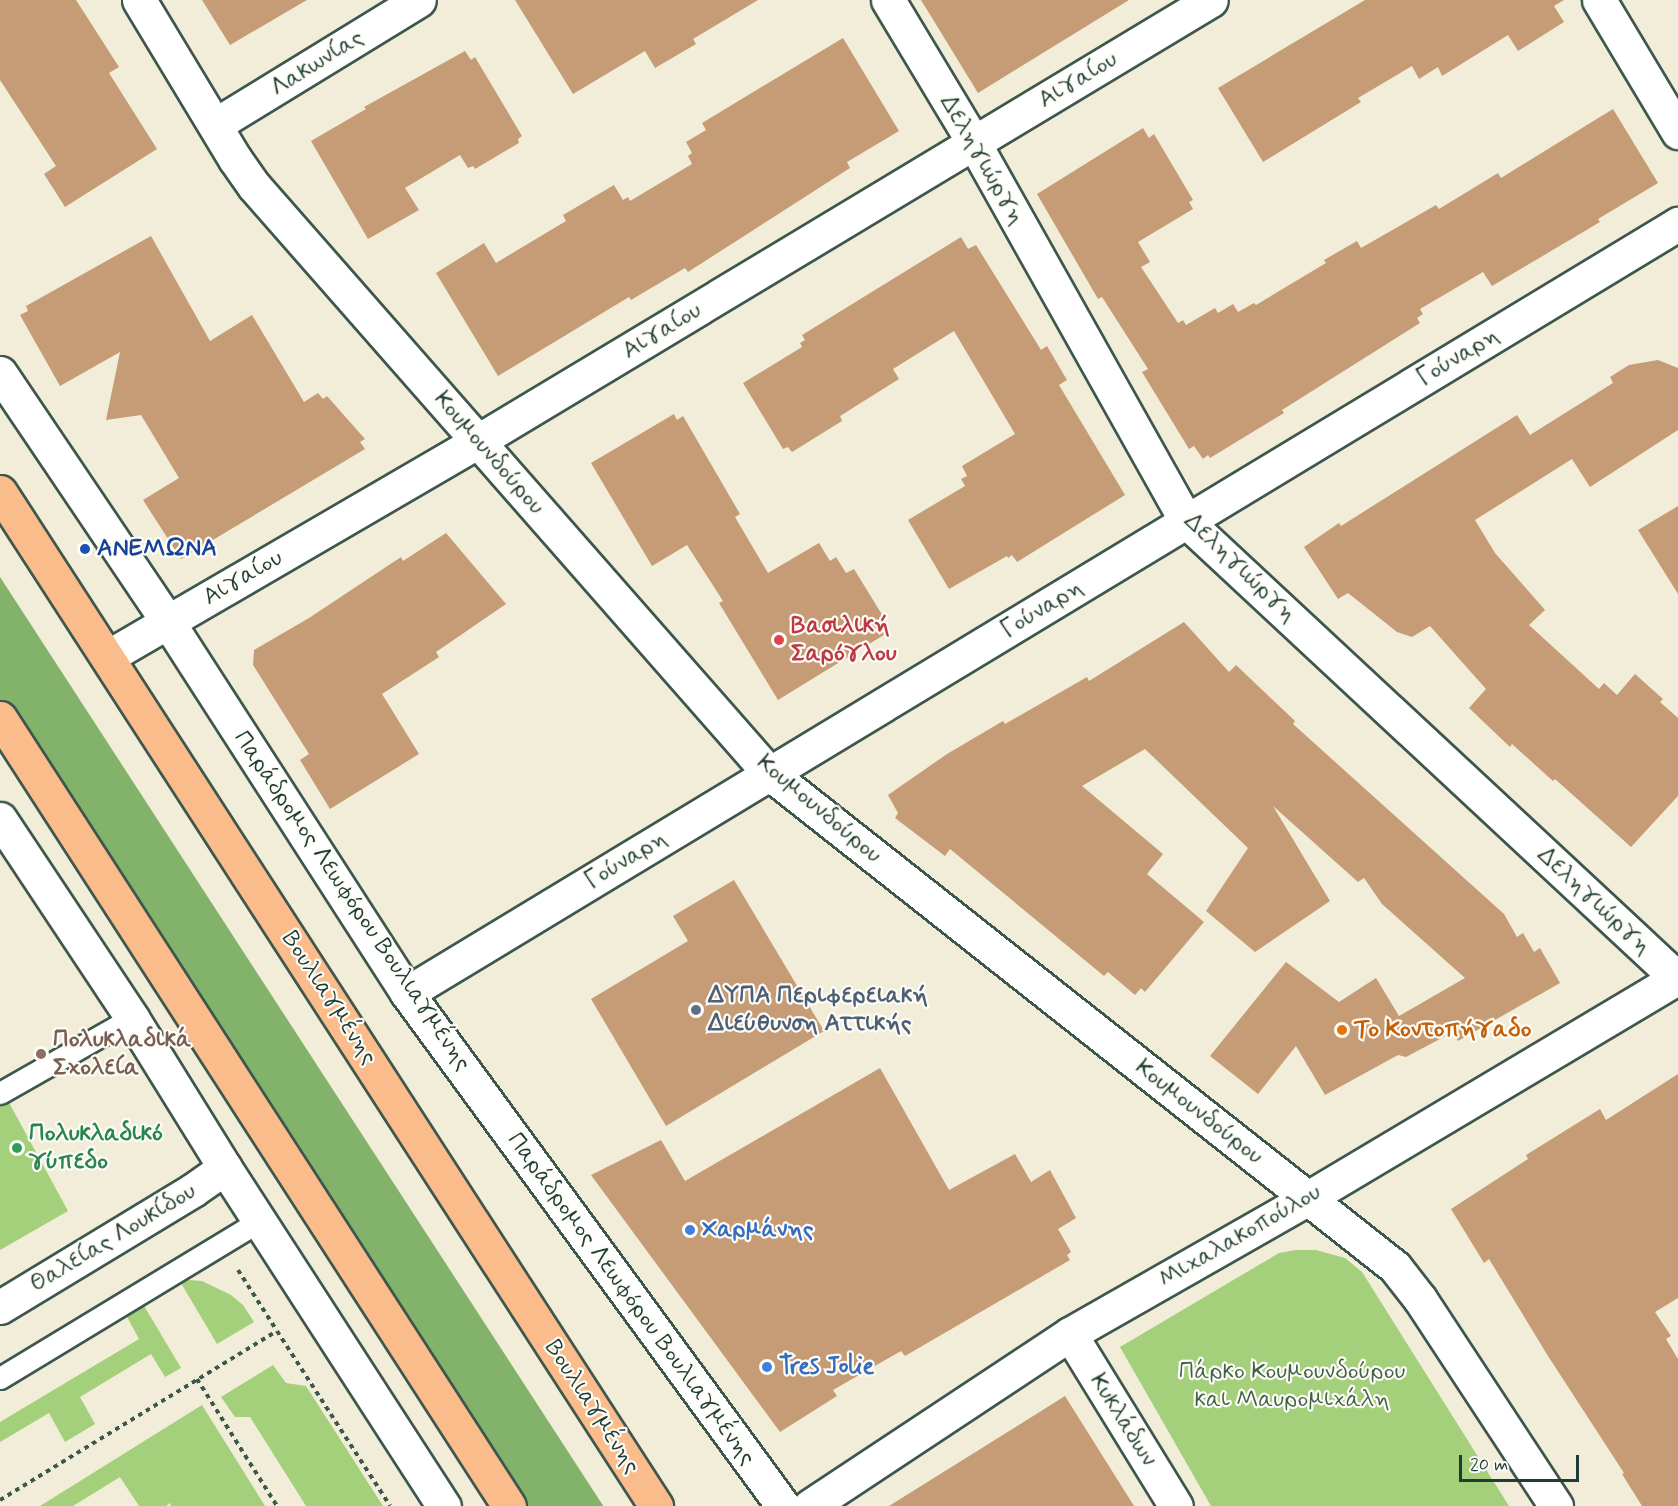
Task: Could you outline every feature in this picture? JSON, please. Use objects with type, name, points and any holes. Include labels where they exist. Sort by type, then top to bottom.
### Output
[{"type":"main road","name":"Βουλιαγμένης","points":[[0,492],[109,656],[656,1506]]},
{"type":"main road","points":[[0,718],[509,1506]]},
{"type":"street","name":"Κουμουνδούρου","points":[[139,0],[254,186],[769,773],[1308,1198],[1401,1275],[1420,1299],[1556,1506]]},
{"type":"street","name":"Λακωνίας","points":[[215,125],[419,0]]},
{"type":"street","name":"Δεληγιώργη","points":[[888,0],[974,143],[1187,522],[1678,978]]},
{"type":"street","name":"Αιγαίου","points":[[109,656],[478,441],[1211,0]]},
{"type":"street","points":[[1599,0],[1678,132]]},
{"type":"street","name":"Γούναρη","points":[[407,993],[1678,224]]},
{"type":"street","name":"Παράδρομος Λεωφόρου Βουλιαγμένης","points":[[0,373],[168,622],[407,993],[783,1506]]},
{"type":"street","points":[[0,819],[132,1018],[225,1168],[444,1506]]},
{"type":"street","name":"Μιχαλακοπούλου","points":[[810,1506],[1070,1334],[1308,1198],[1678,978]]},
{"type":"street","name":"Θαλείας Λουκίδου","points":[[0,1307],[194,1190],[225,1168]]},
{"type":"street","name":"Κυκλάδων","points":[[1070,1334],[1176,1506]]},
{"type":"lane","points":[[0,1093],[132,1018]]},
{"type":"lane","points":[[0,1378],[259,1221]]},
{"type":"path","points":[[0,1500],[277,1331],[390,1506]]},
{"type":"path","points":[[197,1379],[277,1506]]},
{"type":"green space","points":[[0,577],[603,1506],[508,1506],[0,724]]},
{"type":"green space","name":"Πολυκλαδικό γύπεδο","points":[[0,1086],[68,1211],[0,1250]]},
{"type":"green space","name":"Πάρκο Κουμουνδούρου και Μαυρομιχάλη","points":[[1316,1250],[1345,1258],[1362,1272],[1509,1506],[1211,1506],[1120,1347],[1279,1253]]},
{"type":"green space","points":[[189,1280],[202,1281],[231,1295],[243,1305],[254,1322],[217,1344],[181,1283]]},
{"type":"green space","points":[[143,1304],[181,1368],[165,1377],[151,1354],[80,1397],[95,1424],[65,1442],[49,1413],[0,1442],[0,1422],[139,1339],[126,1315]]},
{"type":"green space","points":[[273,1365],[286,1383],[306,1386],[383,1506],[306,1506],[250,1417],[235,1417],[221,1397]]},
{"type":"green space","points":[[202,1405],[265,1506],[171,1506],[170,1503],[166,1506],[139,1506],[120,1477],[73,1506],[40,1506]]},
{"type":"building","points":[[0,0],[76,0],[119,67],[109,73],[157,149],[65,207],[44,174],[56,166],[0,80]]},
{"type":"building","points":[[202,0],[307,0],[230,45]]},
{"type":"building","points":[[515,0],[758,0],[693,39],[696,44],[655,68],[645,51],[573,94]]},
{"type":"building","points":[[921,0],[1129,0],[978,93]]},
{"type":"building","points":[[1365,0],[1564,0],[1554,6],[1564,22],[1518,51],[1508,35],[1442,76],[1438,67],[1419,79],[1412,66],[1358,98],[1361,102],[1263,162],[1218,88]]},
{"type":"building","points":[[843,38],[899,131],[847,162],[850,168],[688,272],[685,268],[631,300],[629,297],[498,376],[436,273],[484,243],[496,263],[566,221],[563,215],[614,185],[623,200],[628,197],[630,201],[692,164],[688,156],[692,153],[686,142],[706,130],[702,123]]},
{"type":"building","points":[[465,51],[471,60],[475,57],[522,136],[518,139],[519,143],[475,169],[473,166],[468,168],[460,155],[405,188],[419,210],[368,239],[311,141],[366,109],[364,107]]},
{"type":"building","points":[[1613,109],[1658,183],[1598,219],[1600,222],[1492,286],[1483,272],[1420,309],[1423,314],[1417,318],[1420,323],[1282,410],[1284,413],[1210,458],[1208,455],[1203,459],[1194,446],[1189,449],[1142,372],[1148,369],[1102,297],[1098,299],[1037,194],[1143,128],[1149,138],[1154,134],[1193,200],[1189,202],[1193,209],[1138,242],[1150,262],[1141,267],[1178,323],[1183,320],[1186,325],[1215,308],[1218,313],[1233,304],[1238,312],[1254,303],[1256,305],[1326,263],[1324,260],[1357,241],[1361,248],[1436,205],[1439,209],[1498,173],[1501,178]]},
{"type":"building","points":[[151,236],[210,341],[252,315],[304,402],[318,393],[323,399],[327,396],[365,439],[360,442],[365,449],[181,559],[143,500],[179,478],[141,415],[106,420],[120,352],[60,386],[20,315],[28,311],[26,306]]},
{"type":"building","points":[[961,237],[968,249],[976,245],[1041,350],[1047,346],[1067,380],[1059,385],[1125,495],[1017,562],[1012,555],[1008,558],[1007,556],[949,589],[908,520],[965,486],[961,479],[967,476],[962,466],[1015,434],[954,331],[893,369],[899,379],[840,416],[842,421],[792,452],[788,447],[783,449],[743,383],[802,347],[800,343],[805,340],[802,335]]},
{"type":"building","points":[[1658,360],[1678,368],[1678,430],[1590,487],[1572,459],[1475,520],[1495,553],[1545,610],[1529,625],[1599,689],[1604,683],[1617,695],[1635,674],[1663,699],[1660,702],[1678,718],[1678,796],[1631,847],[1555,779],[1553,781],[1512,744],[1510,747],[1469,708],[1486,689],[1430,626],[1412,637],[1397,632],[1348,593],[1338,599],[1304,547],[1339,523],[1341,526],[1517,415],[1530,435],[1613,383],[1610,377],[1629,365]]},
{"type":"building","points":[[674,414],[677,420],[683,416],[740,514],[735,517],[768,573],[819,543],[830,561],[836,557],[846,573],[854,569],[889,626],[884,629],[887,633],[778,700],[719,603],[723,601],[687,545],[652,566],[591,463]]},
{"type":"building","points":[[1678,506],[1678,594],[1638,530]]},
{"type":"building","points":[[446,533],[506,604],[436,652],[439,657],[382,694],[419,754],[330,809],[300,760],[309,754],[253,665],[254,650],[309,618],[401,557],[403,561]]},
{"type":"building","points":[[1184,622],[1229,672],[1236,665],[1295,721],[1293,724],[1504,914],[1517,937],[1523,933],[1534,952],[1540,948],[1560,983],[1458,1041],[1453,1032],[1406,1057],[1398,1055],[1325,1095],[1296,1046],[1258,1094],[1210,1056],[1286,962],[1339,1002],[1376,978],[1399,1016],[1465,978],[1382,904],[1364,878],[1358,882],[1273,806],[1330,901],[1255,952],[1206,911],[1248,848],[1145,749],[1082,786],[1163,854],[1147,874],[1204,922],[1145,992],[1141,988],[1135,995],[1108,972],[1104,976],[950,849],[945,856],[895,818],[898,813],[888,795],[947,754],[1003,721],[1005,724],[1087,677],[1089,681]]},
{"type":"building","points":[[734,880],[824,1031],[666,1126],[591,999],[688,941],[673,916]]},
{"type":"building","points":[[880,1068],[949,1190],[1015,1154],[1031,1182],[1050,1170],[1076,1218],[1058,1229],[1071,1252],[1067,1255],[1070,1260],[905,1356],[901,1351],[833,1390],[837,1396],[780,1432],[591,1175],[661,1140],[685,1181]]},
{"type":"building","points":[[1678,1074],[1678,1298],[1655,1312],[1671,1336],[1666,1339],[1678,1359],[1678,1506],[1642,1506],[1622,1474],[1624,1473],[1548,1356],[1489,1259],[1484,1263],[1451,1209],[1528,1159],[1526,1155],[1600,1109],[1606,1120]]},
{"type":"building","points":[[1065,1396],[1134,1506],[889,1506]]},
{"type":"place","name":"ΑΝΕΜΩΝΑ","points":[[85,549]]},
{"type":"place","name":"Βασιλική Σαρόγλου","points":[[779,640]]},
{"type":"place","name":"ΔΥΠΑ Περιφερειακή Διεύθυνση Αττικής","points":[[696,1010]]},
{"type":"place","name":"Το Κοντοπήγαδο","points":[[1342,1030]]},
{"type":"place","name":"Πολυκλαδικά Σχολεία","points":[[41,1054]]},
{"type":"place","name":"Πολυκλαδικό γύπεδο","points":[[17,1148]]},
{"type":"place","name":"Χαρμάνης","points":[[690,1230]]},
{"type":"place","name":"Tres Jolie","points":[[767,1367]]}]
